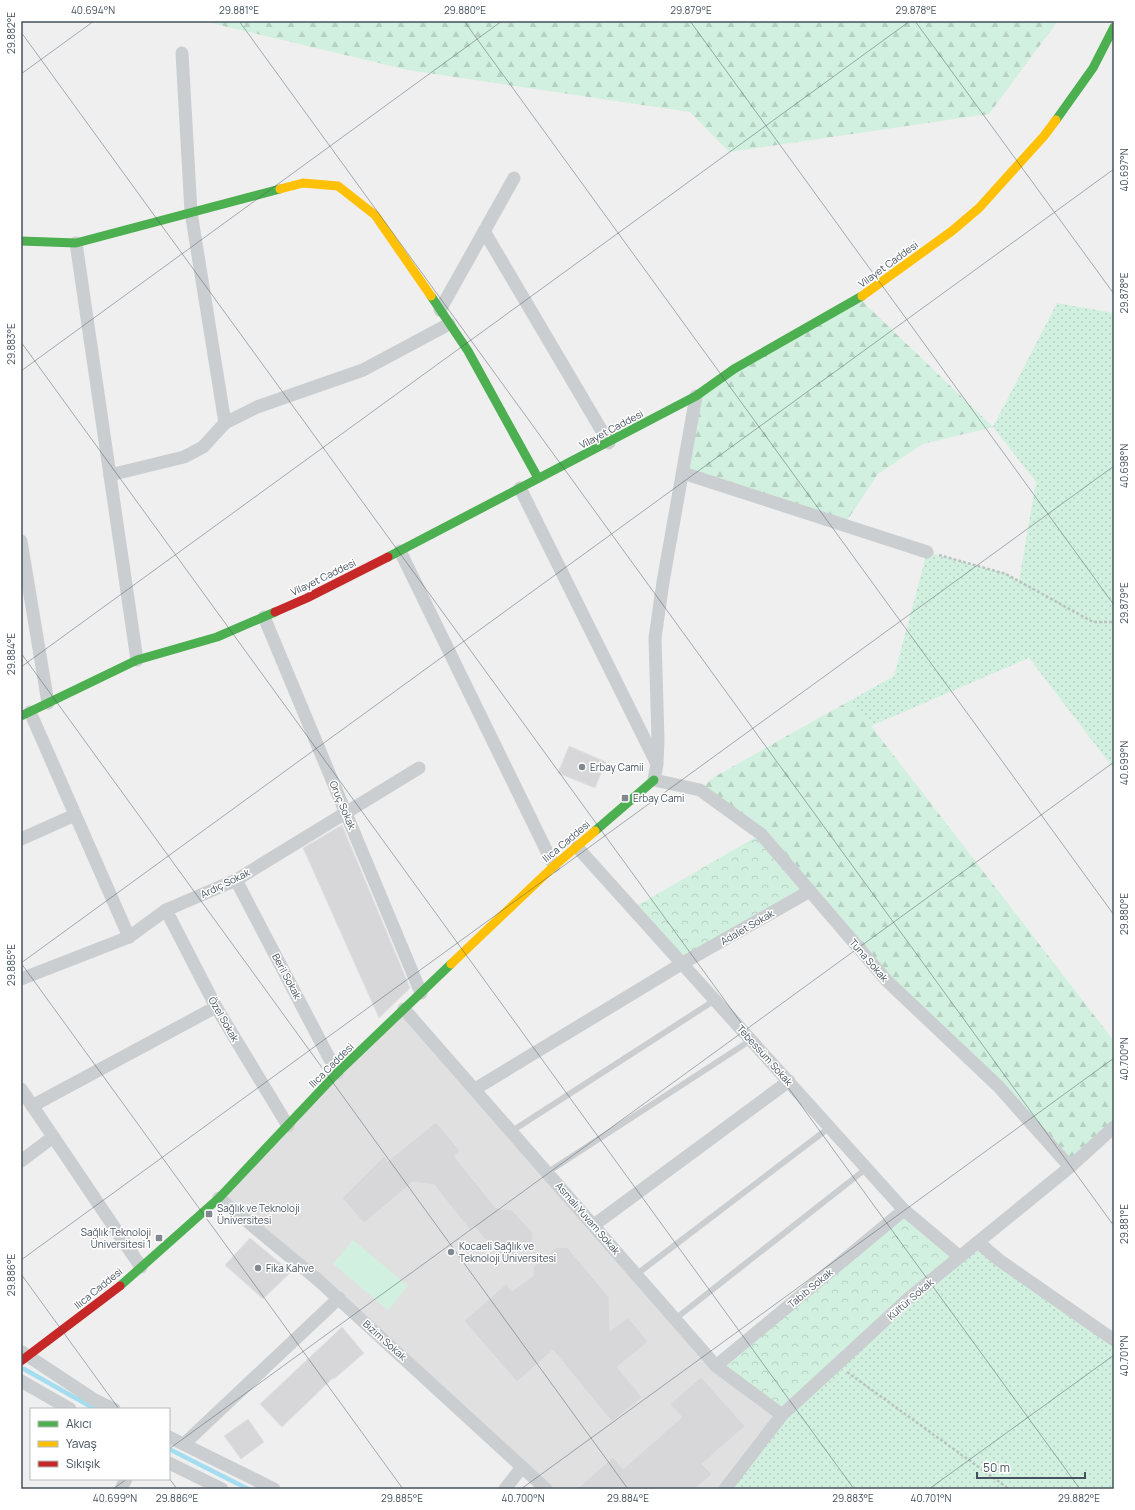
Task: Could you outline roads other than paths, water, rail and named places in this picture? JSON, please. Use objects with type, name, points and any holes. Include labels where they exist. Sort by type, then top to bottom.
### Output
[{"type":"street","name":"Vilayet Caddesi","points":[[26,714],[137,660],[217,637],[264,617],[400,552],[696,396],[734,369],[859,298],[952,231],[979,208],[1044,136],[1093,68],[1114,27]]},
{"type":"street","points":[[182,53],[191,212],[225,423]]},
{"type":"street","points":[[440,310],[514,178]]},
{"type":"street","points":[[21,241],[76,243],[304,183],[338,186],[375,215],[450,324],[468,351],[538,478]]},
{"type":"street","points":[[484,231],[609,443]]},
{"type":"street","points":[[76,243],[137,660]]},
{"type":"street","points":[[110,476],[184,457],[203,446],[225,423],[257,407],[364,370],[450,324]]},
{"type":"street","points":[[654,780],[657,764],[655,638],[663,582],[696,396]]},
{"type":"street","points":[[683,473],[927,552]]},
{"type":"street","points":[[520,488],[657,764]]},
{"type":"street","points":[[21,541],[48,703]]},
{"type":"street","points":[[400,552],[554,866]]},
{"type":"street","name":"Oruç Sokak","points":[[264,617],[421,993]]},
{"type":"street","points":[[26,714],[75,815],[129,937]]},
{"type":"street","name":"Ardıç Sokak","points":[[21,979],[129,937],[166,910],[236,880],[419,768]]},
{"type":"street","name":"Ilıca Caddesi","points":[[23,1356],[107,1297],[218,1198],[337,1073],[554,866],[654,780]]},
{"type":"street","name":"Tuna Sokak","points":[[654,780],[700,790],[761,834],[888,981],[998,1086],[1070,1166]]},
{"type":"street","points":[[21,839],[75,815]]},
{"type":"street","name":"Tebessüm Sokak","points":[[577,847],[716,999],[904,1210],[960,1257]]},
{"type":"street","name":"Beril Sokak","points":[[236,880],[337,1073]]},
{"type":"street","name":"Adalet Sokak","points":[[475,1089],[683,963],[810,891]]},
{"type":"street","name":"Özel Sokak","points":[[166,910],[216,1007],[288,1126]]},
{"type":"street","points":[[32,1106],[216,1007]]},
{"type":"street","name":"Asmalı Yuvam Sokak","points":[[404,1009],[716,1366],[782,1415]]},
{"type":"street","points":[[594,1225],[789,1081]]},
{"type":"street","points":[[21,1089],[141,1267]]},
{"type":"street","name":"Kültür Sokak","points":[[725,1489],[782,1415],[908,1299],[1070,1166],[1114,1127]]},
{"type":"street","points":[[21,1161],[53,1137]]},
{"type":"street","name":"Bizim Sokak","points":[[218,1198],[339,1298],[546,1489]]},
{"type":"street","name":"Tabib Sokak","points":[[716,1366],[904,1210]]},
{"type":"street","points":[[978,1242],[999,1260],[1114,1340]]},
{"type":"street","points":[[184,1444],[339,1298]]},
{"type":"street","points":[[23,1356],[93,1399],[112,1408]]},
{"type":"street","points":[[21,1381],[68,1408]]},
{"type":"street","points":[[170,1437],[274,1489]]},
{"type":"street","points":[[170,1463],[222,1489]]},
{"type":"street","points":[[505,1489],[522,1467]]},
{"type":"street","points":[[121,1489],[126,1480]]},
{"type":"lane","points":[[512,1131],[716,999]]},
{"type":"lane","points":[[548,1172],[752,1040]]},
{"type":"lane","points":[[637,1274],[830,1127]]},
{"type":"lane","points":[[675,1319],[867,1168]]},
{"type":"waterway","points":[[24,1369],[93,1408]]},
{"type":"waterway","points":[[170,1450],[248,1489]]},
{"type":"place","name":"Erbay Camii","points":[[582,767]]},
{"type":"place","name":"Erbay Cami","points":[[625,798]]},
{"type":"place","name":"Sağlık ve Teknoloji Üniversitesi","points":[[209,1214]]},
{"type":"place","name":"Sağlık Teknoloji Üniversitesi 1","points":[[159,1238]]},
{"type":"place","name":"Kocaeli Sağlık ve Teknoloji Üniversitesi","points":[[451,1252]]},
{"type":"place","name":"Fika Kahve","points":[[258,1268]]}]
